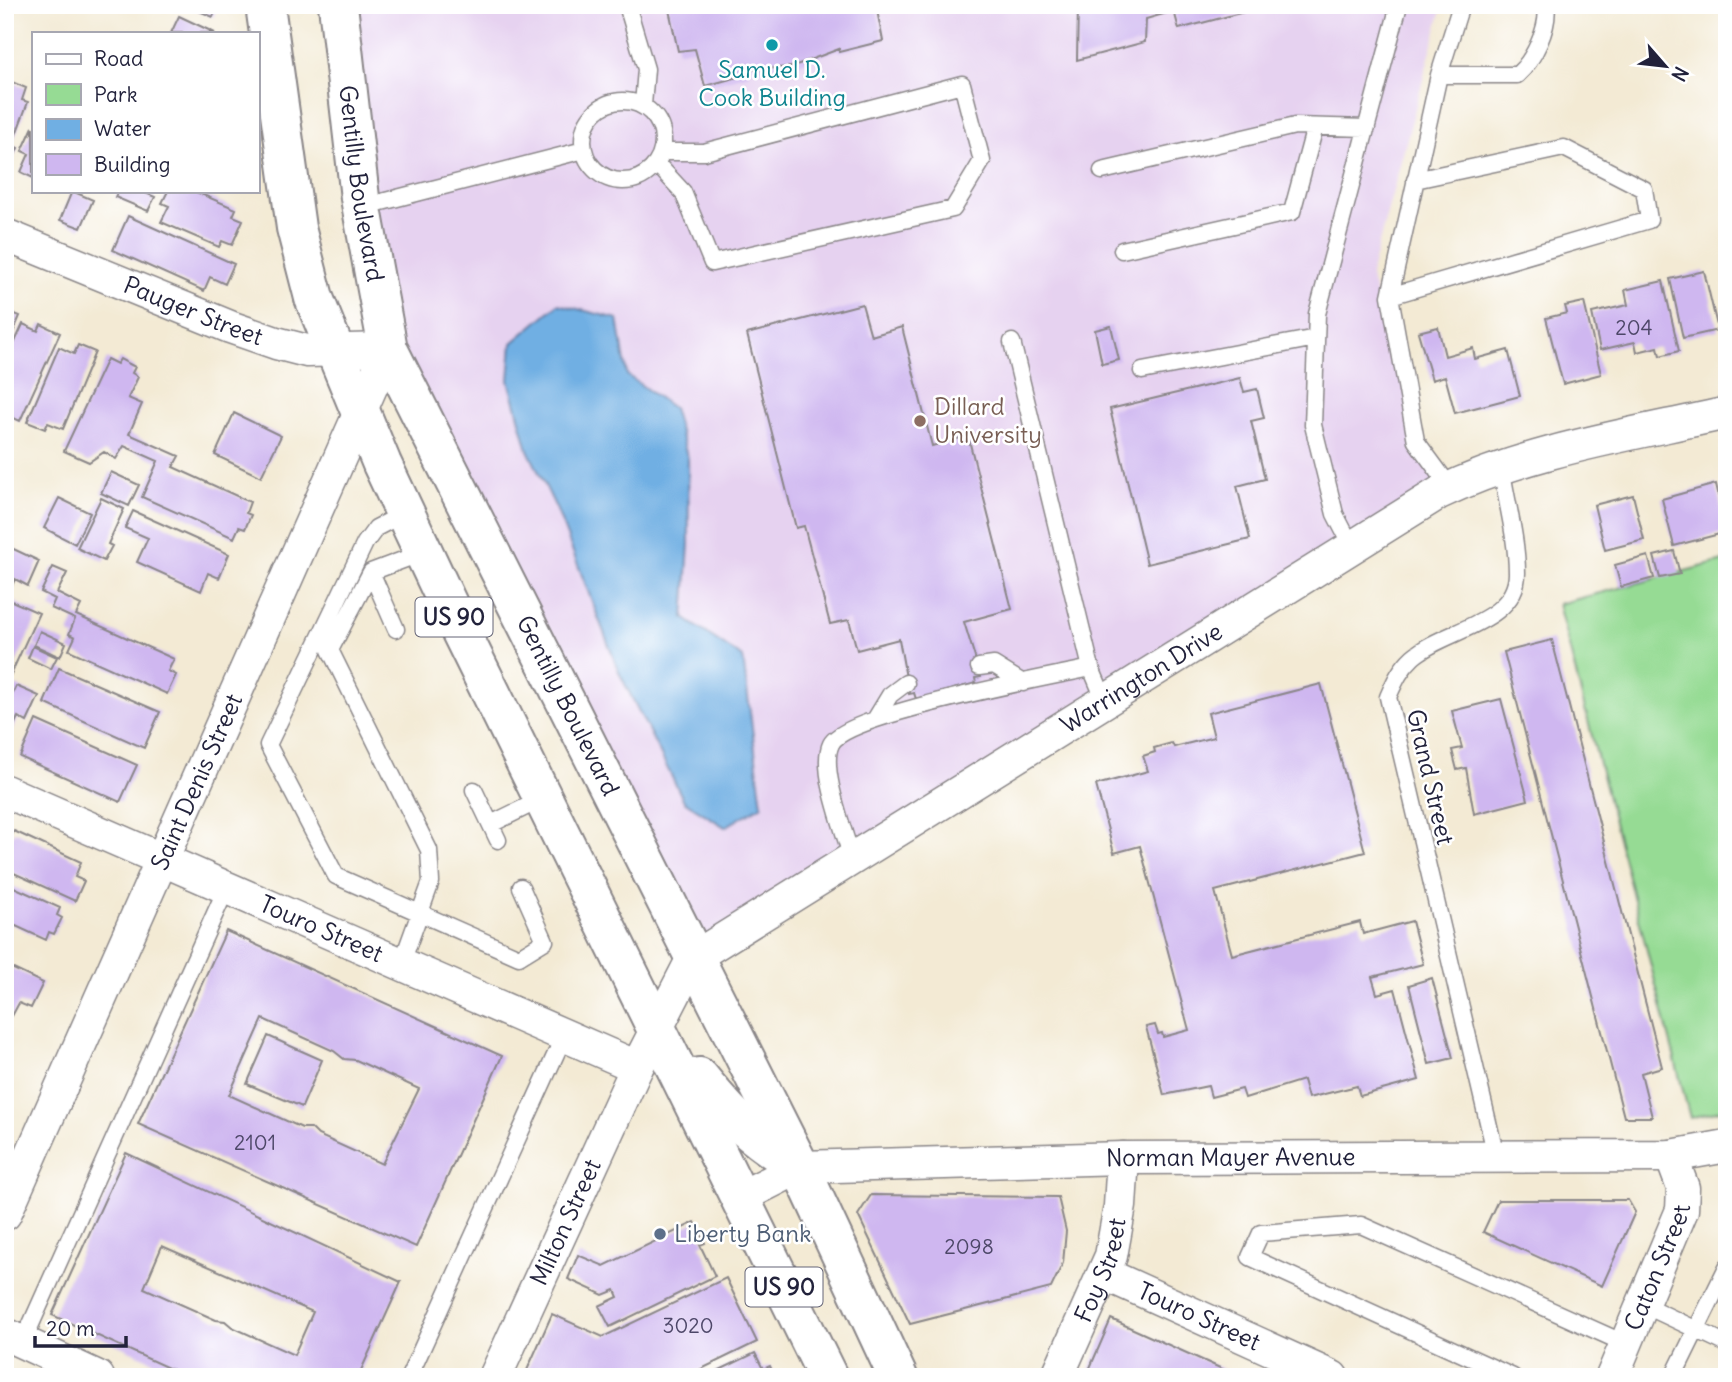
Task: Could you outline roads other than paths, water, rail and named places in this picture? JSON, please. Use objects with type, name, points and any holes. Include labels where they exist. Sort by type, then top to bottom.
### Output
[{"type":"main road","name":"US 90","points":[[265,5],[296,228],[314,298],[360,411],[405,513],[828,1377]]},
{"type":"main road","name":"Gentilly Boulevard","points":[[338,5],[362,207],[388,349],[800,1167],[898,1377]]},
{"type":"main road","points":[[658,1026],[733,1119],[756,1140],[800,1167]]},
{"type":"street","name":"Pauger Street","points":[[5,235],[230,327],[307,351],[388,349]]},
{"type":"street","name":"Saint Denis Street","points":[[5,1214],[388,349]]},
{"type":"street","name":"Warrington Drive","points":[[693,958],[1450,487],[1501,466],[1727,413]]},
{"type":"street","name":"Touro Street","points":[[5,791],[162,862],[637,1067]]},
{"type":"street","points":[[637,1067],[693,958]]},
{"type":"street","name":"Milton Street","points":[[495,1377],[637,1067]]},
{"type":"street","name":"Norman Mayer Avenue","points":[[741,1197],[800,1167],[1123,1158],[1671,1156],[1727,1146]]},
{"type":"street","name":"Caton Street","points":[[1612,1377],[1682,1210],[1683,1188],[1671,1156]]},
{"type":"street","name":"Foy Street","points":[[1057,1377],[1105,1274],[1120,1206],[1123,1158]]},
{"type":"street","name":"Touro Street","points":[[1105,1274],[1332,1377]]},
{"type":"street","points":[[14,1338],[98,1377]]},
{"type":"lane","points":[[627,5],[646,69],[643,106]]},
{"type":"lane","points":[[1352,547],[1335,514],[1313,425],[1317,314],[1399,5]]},
{"type":"lane","points":[[1450,487],[1416,441],[1390,296],[1439,75],[1461,5]]},
{"type":"lane","points":[[1439,75],[1517,75],[1531,60],[1546,20],[1546,5]]},
{"type":"lane","points":[[962,85],[982,161],[953,209],[712,263],[683,192],[660,158],[704,152],[962,85]]},
{"type":"lane","points":[[617,101],[643,106],[661,125],[664,138],[660,158],[648,174],[623,182],[598,173],[584,150],[586,124],[604,105],[617,101]]},
{"type":"lane","points":[[1102,171],[1295,126],[1367,128]]},
{"type":"lane","points":[[1122,250],[1292,212],[1315,127]]},
{"type":"lane","points":[[1390,296],[1649,220],[1644,189],[1564,148],[1415,180]]},
{"type":"lane","points":[[362,207],[584,150]]},
{"type":"lane","points":[[1142,370],[1316,338]]},
{"type":"lane","points":[[1012,342],[1091,668],[1105,701]]},
{"type":"lane","name":"Grand Street","points":[[1496,1156],[1388,697],[1398,673],[1415,655],[1499,610],[1511,593],[1518,575],[1501,466]]},
{"type":"lane","points":[[405,513],[376,528],[365,543],[268,745],[336,876],[519,957],[545,941],[521,887]]},
{"type":"lane","points":[[401,965],[431,882],[429,850],[330,650],[370,572],[424,552]]},
{"type":"lane","points":[[370,572],[396,629]]},
{"type":"lane","points":[[979,667],[994,665],[1023,682]]},
{"type":"lane","points":[[852,859],[827,767],[831,745],[842,732],[876,718],[1091,668]]},
{"type":"lane","points":[[876,718],[890,695],[906,683]]},
{"type":"lane","points":[[474,790],[498,840]]},
{"type":"lane","points":[[491,824],[544,798]]},
{"type":"lane","points":[[14,1338],[226,889]]},
{"type":"lane","points":[[409,1377],[564,1036]]},
{"type":"lane","points":[[1513,1377],[1250,1257],[1261,1233],[1360,1225],[1626,1344]]},
{"type":"lane","points":[[1673,1377],[1726,1272]]},
{"type":"lane","points":[[1644,1305],[1727,1344]]},
{"type":"water","points":[[558,304],[618,319],[627,375],[673,408],[688,459],[689,544],[684,618],[743,658],[762,805],[725,827],[684,801],[620,674],[556,508],[528,450],[509,380],[512,343]]},
{"type":"place","name":"Samuel D. Cook Building","points":[[772,45]]},
{"type":"place","name":"Dillard University","points":[[920,421]]},
{"type":"place","name":"Liberty Bank","points":[[660,1234]]}]
